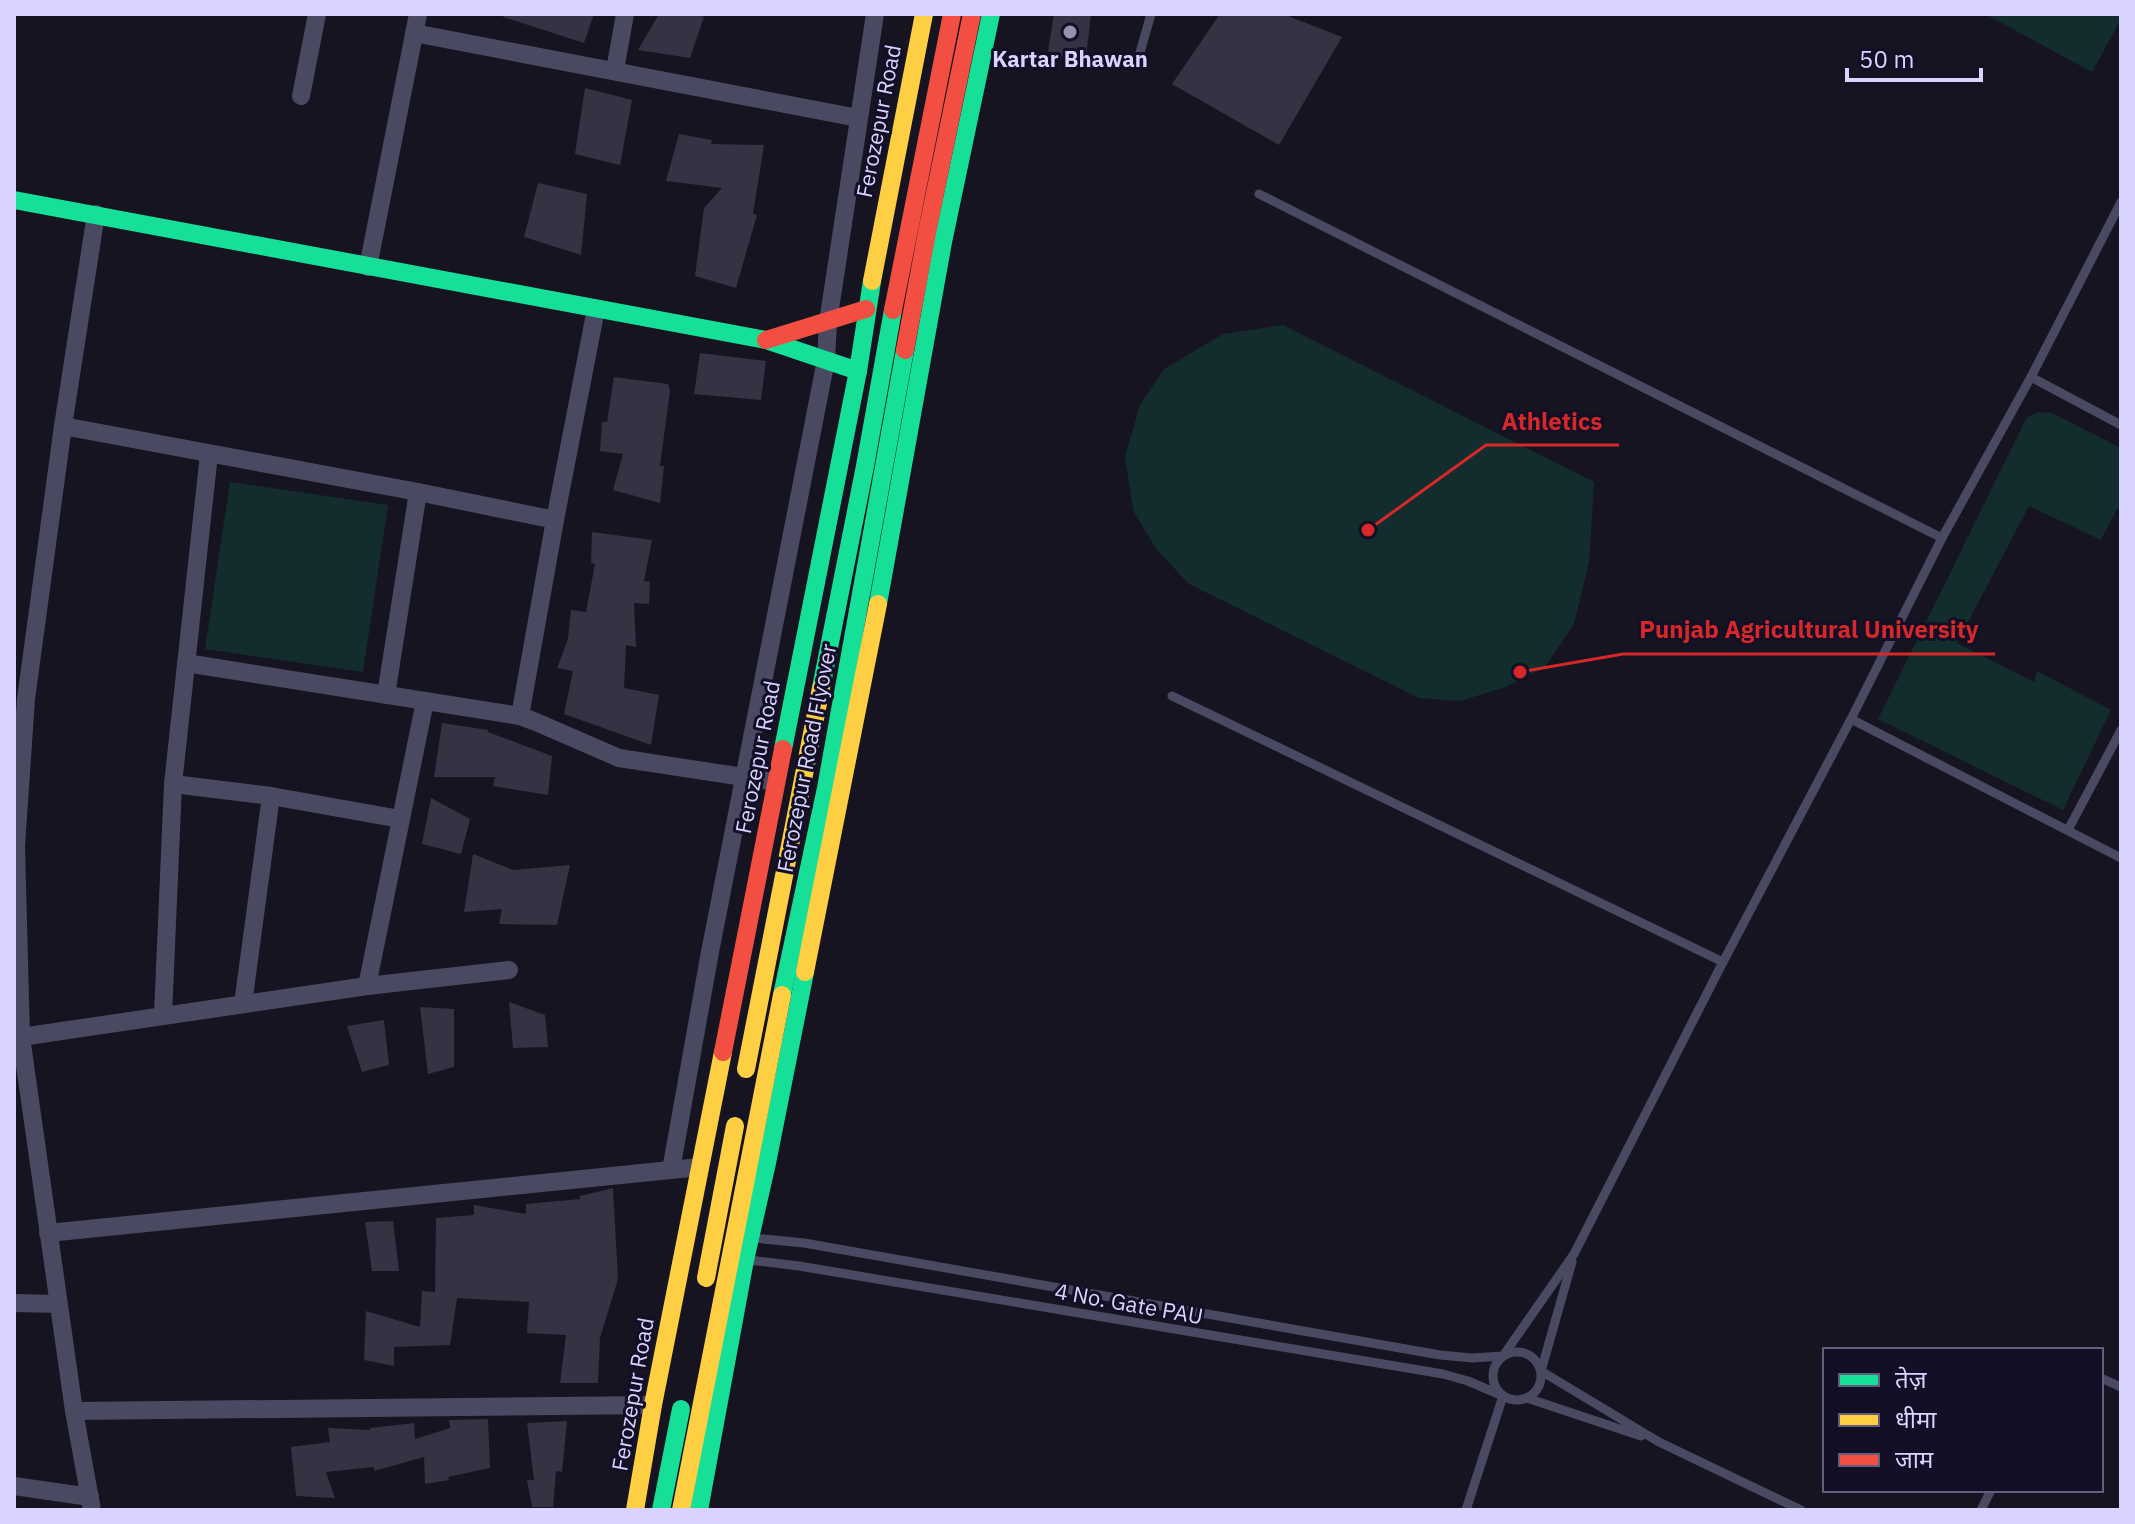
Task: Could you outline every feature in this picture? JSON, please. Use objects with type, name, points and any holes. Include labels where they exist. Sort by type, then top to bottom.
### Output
[{"type":"main road","name":"Ferozepur Road","points":[[635,1510],[653,1405],[858,371],[866,309],[924,14]]},
{"type":"main road","name":"Ferozepur Road Flyover","points":[[702,1300],[952,14]]},
{"type":"main road","name":"Ferozepur Road Flyover","points":[[681,1510],[763,1086],[826,788],[927,232],[972,14]]},
{"type":"main road","points":[[699,1510],[745,1260],[894,521],[943,242],[991,14]]},
{"type":"main road","points":[[14,200],[766,340],[858,371]]},
{"type":"main road","points":[[766,340],[866,309]]},
{"type":"main road","points":[[661,1510],[684,1390]]},
{"type":"street","points":[[301,96],[317,14]]},
{"type":"street","points":[[615,70],[625,14]]},
{"type":"street","points":[[671,1170],[826,360],[828,322],[875,14]]},
{"type":"street","points":[[368,267],[416,23],[615,70],[858,118]]},
{"type":"street","points":[[14,1486],[91,1503],[48,1233],[21,1100],[15,846],[20,699],[96,214]]},
{"type":"street","points":[[520,716],[596,309]]},
{"type":"street","points":[[63,426],[555,520]]},
{"type":"street","points":[[163,1015],[173,784],[209,454]]},
{"type":"street","points":[[386,695],[418,492]]},
{"type":"street","points":[[186,663],[520,716],[619,758],[776,782]]},
{"type":"street","points":[[367,986],[425,701]]},
{"type":"street","points":[[173,784],[271,796],[400,819]]},
{"type":"street","points":[[243,1004],[271,796]]},
{"type":"street","points":[[21,1037],[367,986],[509,970]]},
{"type":"street","points":[[48,1233],[700,1167]]},
{"type":"street","points":[[14,1303],[58,1304]]},
{"type":"street","points":[[74,1411],[653,1405]]},
{"type":"lane","points":[[1139,56],[1151,14]]},
{"type":"lane","points":[[1259,194],[1942,538]]},
{"type":"lane","points":[[1574,1254],[1539,1387],[1527,1398],[1519,1400],[1503,1396],[1494,1383],[1494,1368],[1574,1254],[1942,538],[2031,377],[2121,202]]},
{"type":"lane","points":[[2031,377],[2121,425]]},
{"type":"lane","points":[[1172,696],[1723,962]]},
{"type":"lane","points":[[1851,719],[2121,858]]},
{"type":"lane","points":[[2068,830],[2121,730]]},
{"type":"lane","name":"4 No. Gate PAU","points":[[750,1237],[804,1243],[1440,1355],[1472,1358],[1503,1356]]},
{"type":"lane","name":"4 No. Gate PAU","points":[[745,1260],[799,1266],[1443,1374],[1503,1396]]},
{"type":"lane","points":[[1503,1356],[1518,1351],[1533,1357],[1541,1371],[1659,1442],[1801,1510]]},
{"type":"lane","points":[[1466,1510],[1503,1396]]},
{"type":"lane","points":[[1527,1398],[1659,1442]]},
{"type":"lane","points":[[1981,1510],[1990,1492]]},
{"type":"green space","points":[[1985,14],[2121,14],[2121,19],[2092,72]]},
{"type":"green space","points":[[1283,325],[1594,482],[1589,563],[1574,624],[1545,667],[1506,687],[1460,701],[1419,698],[1189,584],[1156,549],[1133,510],[1125,457],[1140,405],[1164,369],[1223,334]]},
{"type":"green space","points":[[2039,412],[2052,413],[2121,448],[2121,510],[2117,509],[2101,540],[2029,506],[1957,643],[2034,682],[2037,671],[2111,710],[2063,810],[1878,719],[2027,417]]},
{"type":"green space","points":[[230,482],[388,505],[363,672],[205,649]]},
{"type":"building","points":[[504,14],[594,14],[584,43],[503,17]]},
{"type":"building","points":[[659,14],[696,14],[704,17],[690,58],[638,50]]},
{"type":"building","name":"Kartar Bhawan","points":[[1054,14],[1091,14],[1085,66],[1048,51]]},
{"type":"building","points":[[1220,14],[1283,14],[1342,37],[1279,145],[1172,84]]},
{"type":"building","points":[[585,88],[632,100],[620,165],[575,154]]},
{"type":"building","points":[[679,134],[712,140],[711,144],[764,145],[753,214],[757,215],[736,288],[695,276],[704,208],[722,188],[666,181]]},
{"type":"building","points":[[538,183],[587,194],[581,255],[524,237]]},
{"type":"building","points":[[700,353],[766,361],[761,400],[694,394]]},
{"type":"building","points":[[614,377],[668,384],[670,391],[660,466],[664,466],[660,503],[613,490],[623,454],[600,451],[602,422],[607,422]]},
{"type":"building","points":[[592,532],[652,540],[644,581],[650,582],[649,604],[634,603],[636,647],[626,645],[624,688],[659,695],[651,745],[564,714],[573,671],[557,668],[568,639],[571,610],[586,612],[595,564],[591,563]]},
{"type":"building","points":[[442,723],[488,730],[552,756],[548,795],[493,786],[495,777],[434,777]]},
{"type":"building","points":[[431,798],[470,819],[461,854],[422,844]]},
{"type":"building","points":[[473,854],[513,870],[570,865],[557,925],[499,924],[502,909],[464,912]]},
{"type":"building","points":[[509,1002],[545,1015],[548,1047],[513,1048]]},
{"type":"building","points":[[420,1007],[454,1009],[454,1067],[428,1074]]},
{"type":"building","points":[[384,1020],[389,1065],[362,1072],[347,1026]]},
{"type":"building","points":[[613,1188],[618,1279],[600,1338],[598,1383],[560,1383],[566,1335],[527,1333],[529,1302],[457,1298],[450,1345],[394,1347],[394,1366],[364,1360],[366,1311],[420,1327],[422,1291],[435,1292],[436,1218],[474,1215],[474,1205],[526,1214],[526,1204],[580,1199],[580,1196]]},
{"type":"building","points":[[393,1221],[399,1271],[372,1271],[365,1222]]},
{"type":"building","points":[[488,1419],[490,1468],[425,1484],[424,1457],[374,1471],[374,1467],[326,1472],[335,1498],[296,1496],[291,1447],[330,1442],[328,1428],[370,1430],[414,1423],[415,1439],[450,1428],[449,1420]]},
{"type":"building","points":[[567,1421],[562,1472],[556,1471],[553,1507],[532,1507],[527,1480],[534,1480],[527,1423]]},
{"type":"traffic: fast","points":[[878,604],[943,242],[991,14]]},
{"type":"traffic: fast","points":[[14,200],[766,340],[858,371]]},
{"type":"traffic: fast","points":[[783,749],[858,371],[872,281]]},
{"type":"traffic: fast","points":[[821,688],[893,310]]},
{"type":"traffic: fast","points":[[782,995],[826,788],[905,350]]},
{"type":"traffic: fast","points":[[699,1510],[745,1260],[805,972]]},
{"type":"traffic: fast","points":[[661,1510],[681,1409]]},
{"type":"traffic: slow","points":[[872,281],[924,14]]},
{"type":"traffic: slow","points":[[805,972],[878,604]]},
{"type":"traffic: slow","points":[[746,1069],[821,688]]},
{"type":"traffic: slow","points":[[681,1510],[782,995]]},
{"type":"traffic: slow","points":[[635,1510],[723,1052]]},
{"type":"traffic: slow","points":[[706,1278],[735,1126]]},
{"type":"traffic: jam","points":[[893,310],[952,14]]},
{"type":"traffic: jam","points":[[905,350],[972,14]]},
{"type":"traffic: jam","points":[[766,340],[866,309]]},
{"type":"traffic: jam","points":[[723,1052],[783,749]]},
{"type":"place","name":"Kartar Bhawan","points":[[1070,32]]},
{"type":"place","name":"Athletics","points":[[1368,530]]},
{"type":"place","name":"Punjab Agricultural University","points":[[1520,672]]}]
